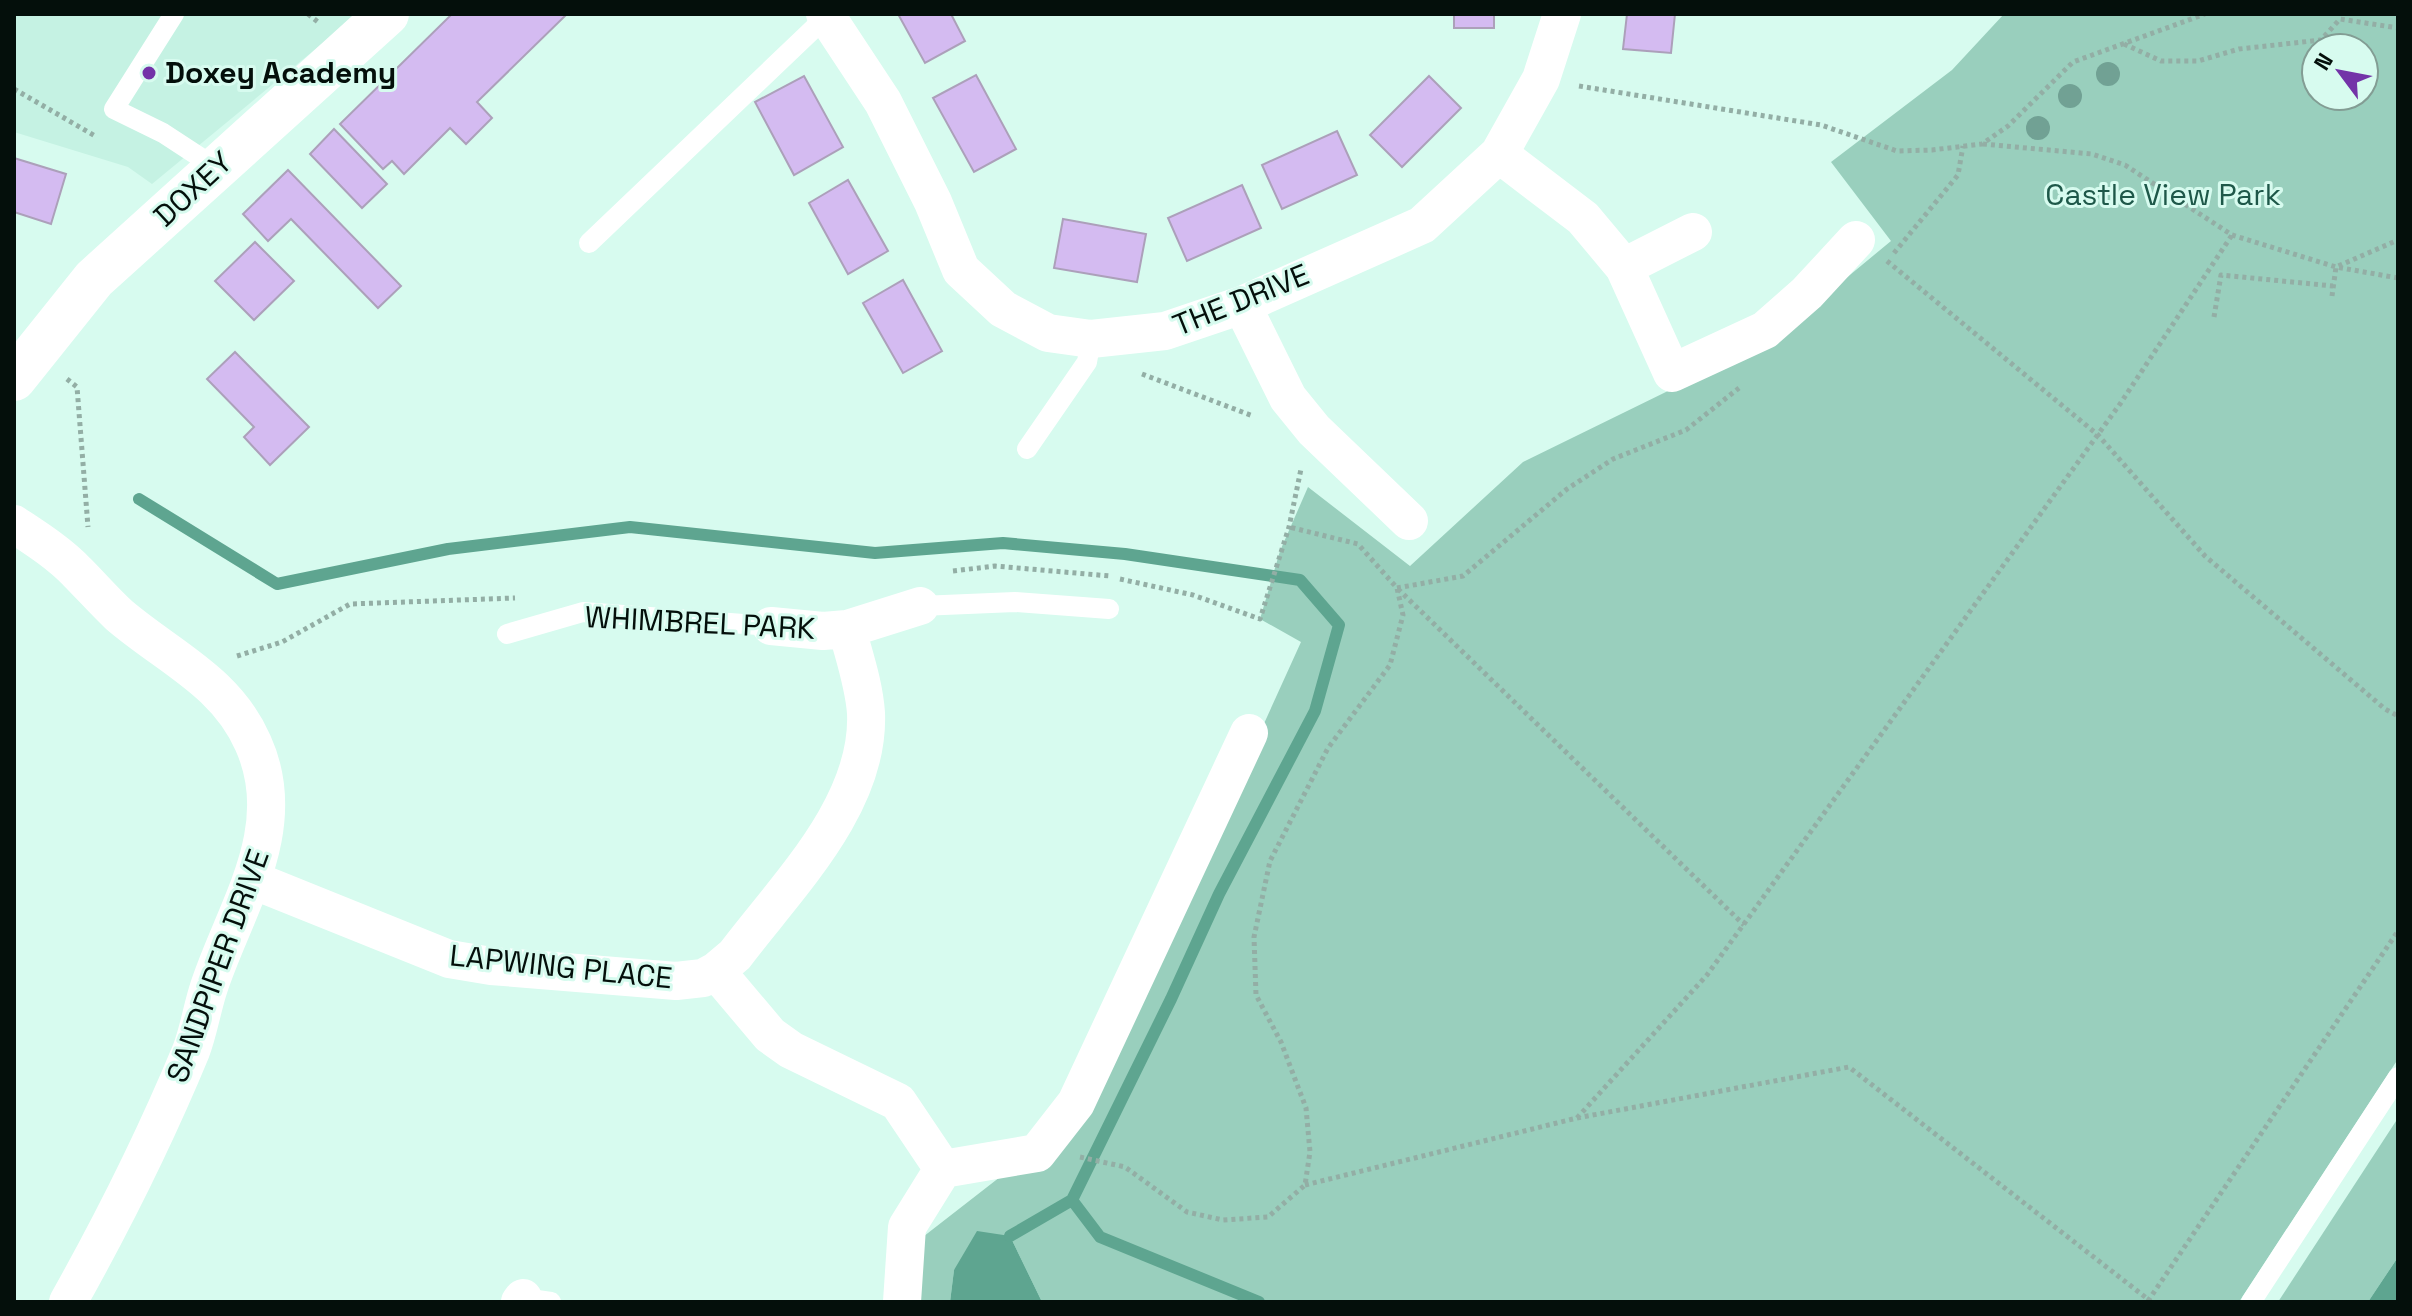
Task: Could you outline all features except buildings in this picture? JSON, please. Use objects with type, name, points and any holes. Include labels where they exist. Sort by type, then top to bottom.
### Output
[{"type":"street","name":"DOXEY","points":[[23,366],[94,279],[387,14]]},
{"type":"street","name":"THE DRIVE","points":[[827,15],[883,102],[933,202],[961,270],[1003,309],[1089,350],[1165,331],[1242,305],[1422,225],[1499,154],[1541,79],[1562,14]]},
{"type":"street","points":[[1499,154],[1583,218],[1624,267],[1672,373],[1765,330],[1807,293],[1871,250]]},
{"type":"street","points":[[1624,267],[1693,232]]},
{"type":"street","points":[[1242,305],[1288,398],[1314,430],[1409,521]]},
{"type":"street","name":"SANDPIPER DRIVE","points":[[14,524],[75,569],[121,616],[206,679],[238,715],[254,745],[266,807],[264,840],[253,880],[209,986],[192,1048],[125,1199],[68,1302]]},
{"type":"street","name":"WHIMBREL PARK","points":[[771,626],[823,631],[847,629],[920,606]]},
{"type":"street","name":"WHIMBREL PARK","points":[[716,971],[735,955],[830,829],[858,774],[866,713],[847,629]]},
{"type":"street","points":[[902,1302],[907,1227],[943,1169],[1037,1153],[1076,1103],[1249,733]]},
{"type":"street","name":"LAPWING PLACE","points":[[253,880],[449,959],[491,966],[676,981],[703,978],[716,971],[770,1035],[791,1050],[898,1102],[943,1169]]},
{"type":"lane","points":[[174,14],[114,109],[163,133],[215,167]]},
{"type":"lane","points":[[589,243],[827,15]]},
{"type":"lane","points":[[1027,449],[1089,350]]},
{"type":"lane","name":"WHIMBREL PARK","points":[[920,606],[1015,602],[1109,609]]},
{"type":"lane","name":"WHIMBREL PARK","points":[[507,634],[583,612],[771,626]]},
{"type":"lane","points":[[2251,1302],[2398,1077]]},
{"type":"path","points":[[1982,144],[2008,126],[2073,62],[2205,14]]},
{"type":"path","points":[[2123,43],[2161,61],[2198,61],[2239,49],[2321,40],[2338,17],[2398,28]]},
{"type":"path","points":[[1541,79],[1821,125],[1897,151],[1982,144],[2060,148],[2125,165],[2232,235],[2336,267],[2398,278]]},
{"type":"path","points":[[1577,1118],[1707,975],[2098,435],[2232,235]]},
{"type":"path","points":[[2336,267],[2398,240]]},
{"type":"path","points":[[1871,250],[2098,435],[2205,556],[2385,709],[2398,716]]},
{"type":"path","points":[[2332,296],[2336,267]]},
{"type":"path","points":[[2214,317],[2221,275],[2333,286]]},
{"type":"path","points":[[1089,350],[1141,374],[1258,418]]},
{"type":"path","points":[[23,366],[77,387],[86,470],[88,539],[75,569]]},
{"type":"path","points":[[1272,588],[1304,459]]},
{"type":"path","points":[[1289,527],[1358,544],[1397,588],[1744,925]]},
{"type":"path","points":[[1305,1185],[1310,1152],[1306,1108],[1281,1042],[1256,995],[1254,937],[1270,861],[1328,748],[1390,665],[1403,615],[1397,588]]},
{"type":"path","points":[[1081,1157],[1125,1167],[1187,1212],[1223,1220],[1268,1217],[1305,1185],[1577,1118],[1849,1067],[2148,1301],[2398,931]]},
{"type":"shaded area","name":"Doxey Academy","points":[[14,14],[358,14],[152,184],[128,167],[14,132]]},
{"type":"shaded area","points":[[977,1231],[1010,1236],[1042,1302],[950,1302],[954,1270]]},
{"type":"shaded area","points":[[2398,1257],[2398,1302],[2368,1302]]},
{"type":"green space","name":"Castle View Park","points":[[2004,14],[2398,14],[2398,1059],[2239,1302],[1042,1302],[1010,1236],[954,1270],[950,1302],[917,1302],[919,1240],[1090,1107],[1301,642],[1260,619],[1280,551],[1308,487],[1410,566],[1523,462],[1770,341],[1891,241],[1831,162],[1952,70]]},
{"type":"green space","points":[[2398,1118],[2398,1257],[2368,1302],[2278,1302]]},
{"type":"waterway","points":[[139,499],[277,584],[448,549],[630,527],[875,553],[1003,543],[1125,554],[1300,580],[1339,625],[1315,711],[1219,894],[1072,1200],[1010,1236]]},
{"type":"waterway","points":[[1072,1200],[1100,1237],[1259,1302]]},
{"type":"place","name":"Doxey Academy","points":[[149,73]]}]
